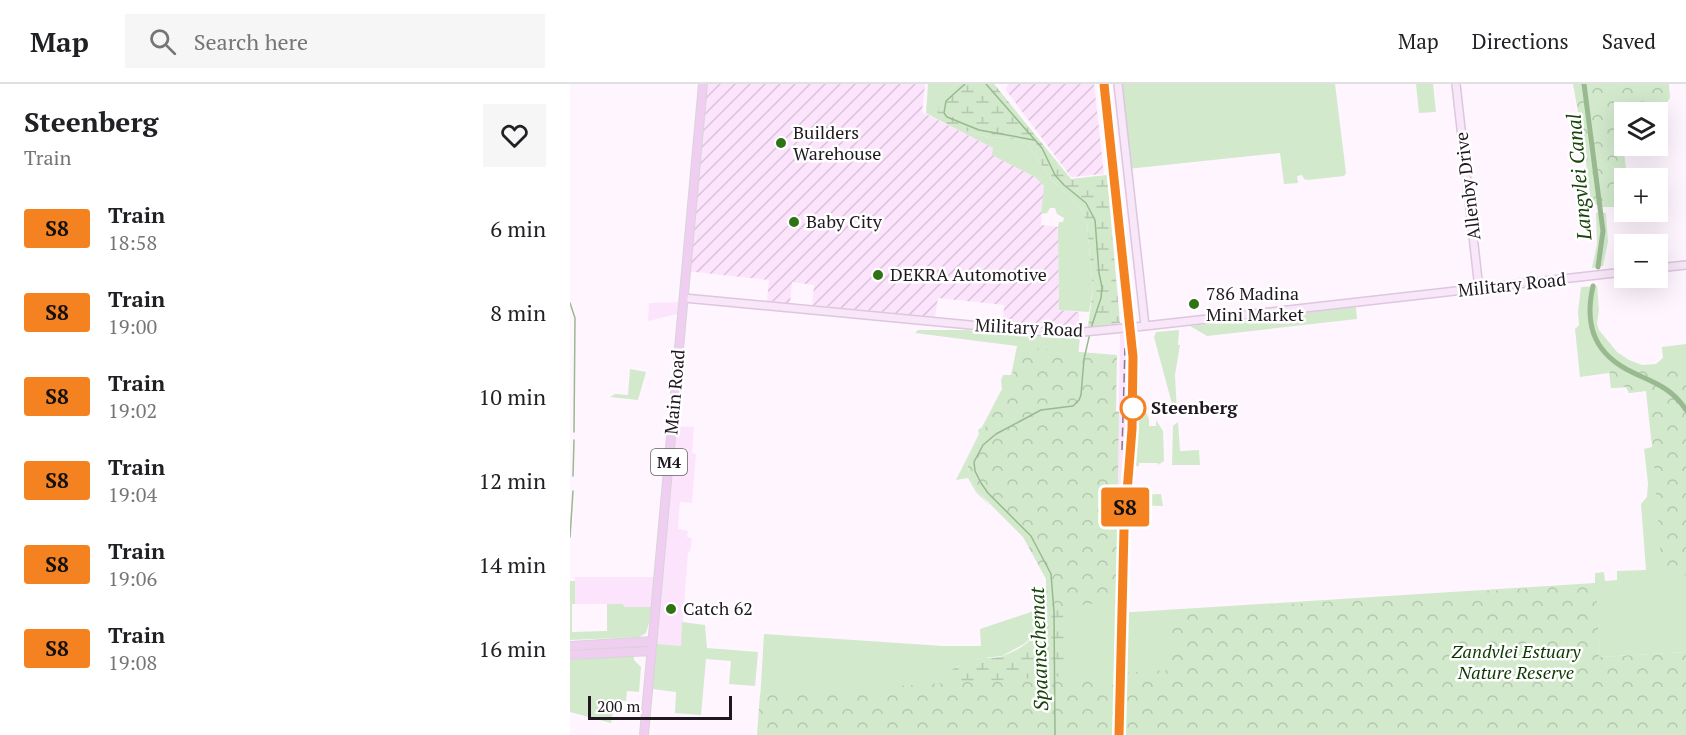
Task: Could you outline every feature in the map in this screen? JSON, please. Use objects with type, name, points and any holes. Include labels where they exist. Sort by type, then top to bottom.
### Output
[{"type":"main road","name":"Main Road","points":[[645,735],[703,84]]},
{"type":"main road","points":[[1118,84],[1145,326]]},
{"type":"main road","name":"Allenby Drive","points":[[1456,84],[1479,288]]},
{"type":"main road","points":[[1668,267],[1686,265]]},
{"type":"main road","name":"Military Road","points":[[684,298],[1045,332],[1083,332],[1614,274]]},
{"type":"main road","points":[[572,646],[652,641]]},
{"type":"main road","points":[[573,655],[651,651]]},
{"type":"shaded area","points":[[703,84],[925,84],[922,112],[993,148],[993,155],[1035,177],[1044,186],[1041,225],[1058,227],[1059,310],[1079,312],[1079,328],[1003,324],[1004,305],[938,298],[935,317],[812,305],[814,285],[792,282],[790,303],[767,301],[769,280],[686,271]]},
{"type":"shaded area","points":[[1008,84],[1094,84],[1104,174],[1071,177],[1006,90]]},
{"type":"shaded area","points":[[683,302],[682,313],[648,321],[649,303]]},
{"type":"shaded area","points":[[1136,333],[1137,344],[1134,348],[1140,354],[1140,412],[1136,412],[1127,516],[1120,735],[1114,735],[1120,334]]},
{"type":"shaded area","points":[[672,426],[694,427],[692,453],[696,454],[692,503],[680,502],[678,529],[688,531],[687,537],[692,538],[690,552],[688,552],[681,646],[652,644],[655,607],[575,604],[575,577],[659,577]]},
{"type":"green space","points":[[928,84],[958,84],[951,89],[937,108],[937,119],[926,113]]},
{"type":"green space","points":[[958,84],[994,84],[1071,179],[1107,175],[1120,323],[1088,327],[1093,290],[1087,224],[1081,208],[1051,179],[1028,145],[1020,140],[989,137],[963,130],[962,132],[937,119],[938,103]]},
{"type":"green space","points":[[1118,84],[1335,84],[1346,173],[1344,176],[1308,180],[1302,175],[1297,176],[1298,183],[1284,184],[1280,153],[1127,169]]},
{"type":"green space","points":[[1416,84],[1433,84],[1436,112],[1419,113]]},
{"type":"green space","points":[[1573,84],[1669,84],[1670,98],[1667,102],[1614,102],[1614,156],[1624,156],[1626,168],[1614,168],[1614,207],[1603,207],[1591,203]]},
{"type":"green space","points":[[963,130],[989,137],[1020,140],[1028,145],[1051,179],[1081,208],[1087,224],[1093,290],[1089,312],[1059,310],[1058,227],[1059,222],[1063,222],[1064,218],[1057,214],[1055,208],[1050,208],[1047,213],[1041,214],[1044,186],[1035,177],[992,155],[993,148],[962,132]]},
{"type":"green space","points":[[1596,213],[1606,213],[1608,242],[1603,266],[1592,268],[1597,244]]},
{"type":"green space","points":[[1597,286],[1599,330],[1617,352],[1629,360],[1642,365],[1656,364],[1663,358],[1662,347],[1686,344],[1686,652],[1599,657],[1598,638],[1322,735],[1068,735],[1052,588],[1040,630],[1024,644],[1002,656],[975,659],[956,667],[969,685],[867,735],[758,735],[764,634],[943,646],[981,646],[980,629],[1046,607],[1055,571],[1118,447],[1117,613],[1595,583],[1595,573],[1604,572],[1605,581],[1617,580],[1617,571],[1646,570],[1641,504],[1647,497],[1648,483],[1644,449],[1652,447],[1646,391],[1629,393],[1626,387],[1611,388],[1609,373],[1580,377],[1575,329],[1579,325],[1581,287]]},
{"type":"green space","points":[[1356,307],[1357,319],[1207,336],[1190,326]]},
{"type":"green space","points":[[918,330],[966,330],[1080,338],[1078,356],[981,435],[967,461],[970,479],[990,506],[976,492],[968,478],[956,480],[979,434],[978,430],[982,427],[1002,389],[1003,375],[1011,375],[1017,346],[915,333]]},
{"type":"green space","points":[[1179,330],[1178,345],[1180,345],[1175,375],[1177,413],[1175,413],[1172,410],[1154,337],[1156,332]]},
{"type":"green space","points":[[1020,347],[1117,355],[1116,411],[1119,412],[1116,602],[1046,608],[1046,579],[1023,537],[978,492],[970,479],[967,461],[1012,377]]},
{"type":"green space","points":[[1686,366],[1686,575],[1662,577],[1649,390],[1629,393],[1626,387],[1611,388],[1610,371]]},
{"type":"green space","points":[[630,369],[646,372],[638,400],[610,397],[615,394],[628,395]]},
{"type":"green space","points":[[1136,411],[1146,412],[1149,426],[1156,426],[1156,420],[1163,431],[1164,461],[1158,465],[1158,463],[1139,463],[1139,466],[1135,466],[1135,491],[1138,491],[1139,495],[1161,494],[1163,506],[1134,505],[1130,491]]},
{"type":"green space","points":[[1178,422],[1180,451],[1199,450],[1200,465],[1172,465],[1173,426]]},
{"type":"green space","points":[[570,581],[575,581],[572,632],[607,631],[607,604],[623,604],[624,607],[651,607],[646,633],[639,637],[570,640]]},
{"type":"green space","name":"Zandvlei Estuary Nature Reserve","points":[[1596,584],[1599,657],[1686,652],[1686,735],[757,735],[760,694],[1170,670],[1169,612]]},
{"type":"green space","points":[[1052,587],[1063,611],[1066,712],[969,685],[946,674],[971,660],[1003,656],[1025,644],[1033,637],[1043,621]]},
{"type":"green space","points":[[682,622],[705,625],[707,648],[758,652],[755,686],[729,684],[731,661],[706,659],[701,715],[675,713],[676,692],[652,689],[657,644],[681,646]]},
{"type":"green space","points":[[634,655],[634,660],[641,667],[639,692],[627,691],[626,701],[609,699],[605,703],[599,703],[598,707],[602,708],[601,713],[613,712],[611,723],[570,712],[570,660]]},
{"type":"waterway","points":[[965,84],[946,101],[944,113],[947,117],[979,130],[1034,140]]},
{"type":"waterway","name":"Spaanschemat","points":[[986,84],[1042,148],[1055,175],[1086,203],[1095,220],[1102,287],[1101,298],[1091,328]]},
{"type":"waterway","name":"Langvlei Canal","points":[[1584,84],[1603,231],[1598,267]]},
{"type":"waterway","name":"Langvlei Canal","points":[[1593,286],[1591,323],[1594,334],[1605,353],[1626,369],[1666,389],[1686,410]]},
{"type":"waterway","points":[[570,303],[575,318],[574,432]]},
{"type":"waterway","name":"Spaanschemat","points":[[1055,735],[1054,612],[1051,574],[1031,536],[981,483],[975,471],[974,462],[983,445],[996,434],[1041,410],[1073,406],[1079,400],[1090,333]]},
{"type":"waterway","points":[[573,476],[574,440]]},
{"type":"waterway","points":[[570,537],[573,491]]},
{"type":"railway","points":[[1104,84],[1131,327],[1133,371],[1132,429],[1124,529],[1119,735]]},
{"type":"railway","points":[[1122,450],[1125,348]]},
{"type":"train","name":"S8","points":[[1104,84],[1133,357],[1132,429],[1124,530],[1119,735]]},
{"type":"place","name":"Builders Warehouse","points":[[781,143]]},
{"type":"place","name":"Baby City","points":[[794,222]]},
{"type":"place","name":"DEKRA Automotive","points":[[878,275]]},
{"type":"place","name":"786 Madina Mini Market","points":[[1194,304]]},
{"type":"place","name":"Steenberg","points":[[1133,408]]},
{"type":"place","name":"Catch 62","points":[[671,609]]}]
